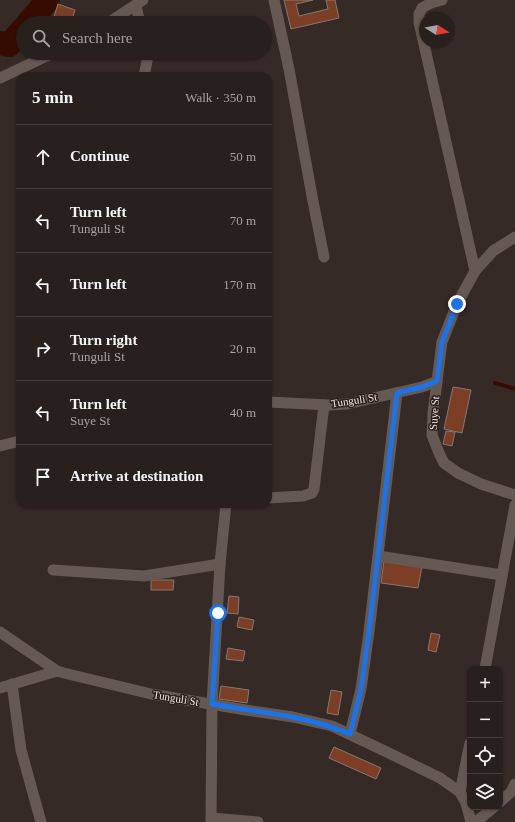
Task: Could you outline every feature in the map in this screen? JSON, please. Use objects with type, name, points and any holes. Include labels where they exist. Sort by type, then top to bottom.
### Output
[{"type":"street","points":[[274,0],[289,69],[324,257]]},
{"type":"street","points":[[442,0],[431,3],[422,8],[419,14],[475,271]]},
{"type":"street","points":[[119,16],[139,3],[140,16]]},
{"type":"street","points":[[0,78],[39,60]]},
{"type":"street","points":[[145,72],[147,60]]},
{"type":"street","name":"Suye St","points":[[515,237],[493,251],[475,271],[457,304],[442,342],[433,413],[432,435],[444,463],[458,474],[481,484],[515,495]]},
{"type":"street","name":"Tunguli St","points":[[272,402],[324,405],[347,404],[422,387],[437,381]]},
{"type":"street","points":[[350,734],[361,689],[397,393]]},
{"type":"street","points":[[272,498],[303,496],[312,493],[314,489],[324,405]]},
{"type":"street","points":[[0,446],[16,442]]},
{"type":"street","points":[[486,666],[515,505]]},
{"type":"street","points":[[226,508],[220,564],[212,704],[211,820],[258,822]]},
{"type":"street","points":[[378,556],[502,575]]},
{"type":"street","points":[[53,570],[144,576],[220,564]]},
{"type":"street","name":"Tunguli St","points":[[0,632],[57,670],[151,694],[316,722],[350,734],[440,778],[460,792]]},
{"type":"street","points":[[0,688],[57,670]]},
{"type":"street","points":[[12,684],[21,750],[41,822]]},
{"type":"street","points":[[467,758],[460,792],[466,803],[471,822]]},
{"type":"street","points":[[503,799],[511,792],[515,784]]},
{"type":"street","points":[[476,822],[490,810]]},
{"type":"building","points":[[284,0],[313,0],[296,4],[299,16],[328,9],[326,0],[335,0],[339,18],[291,29]]},
{"type":"building","points":[[58,4],[75,10],[73,16],[54,16]]},
{"type":"building","points":[[453,387],[471,390],[462,433],[444,429]]},
{"type":"building","points":[[446,431],[455,432],[452,446],[443,444]]},
{"type":"building","points":[[384,561],[422,566],[418,588],[381,583]]},
{"type":"building","points":[[151,580],[174,580],[173,590],[151,590]]},
{"type":"building","points":[[229,596],[239,597],[238,614],[227,613]]},
{"type":"building","points":[[239,617],[254,620],[252,630],[237,627]]},
{"type":"building","points":[[431,633],[440,635],[436,652],[428,650]]},
{"type":"building","points":[[228,648],[245,651],[243,661],[226,659]]},
{"type":"building","points":[[221,686],[249,690],[247,703],[219,699]]},
{"type":"building","points":[[331,690],[342,692],[338,715],[327,713]]},
{"type":"building","points":[[334,747],[381,768],[376,779],[329,758]]},
{"type":"waterway","points":[[34,16],[48,0]]},
{"type":"waterway","points":[[0,43],[9,45],[16,37]]},
{"type":"waterway","points":[[495,383],[515,389]]},
{"type":"route","points":[[218,613],[212,704],[293,717],[332,726],[350,734],[361,689],[369,632],[397,393],[422,387],[437,381],[442,342],[457,304]]}]
